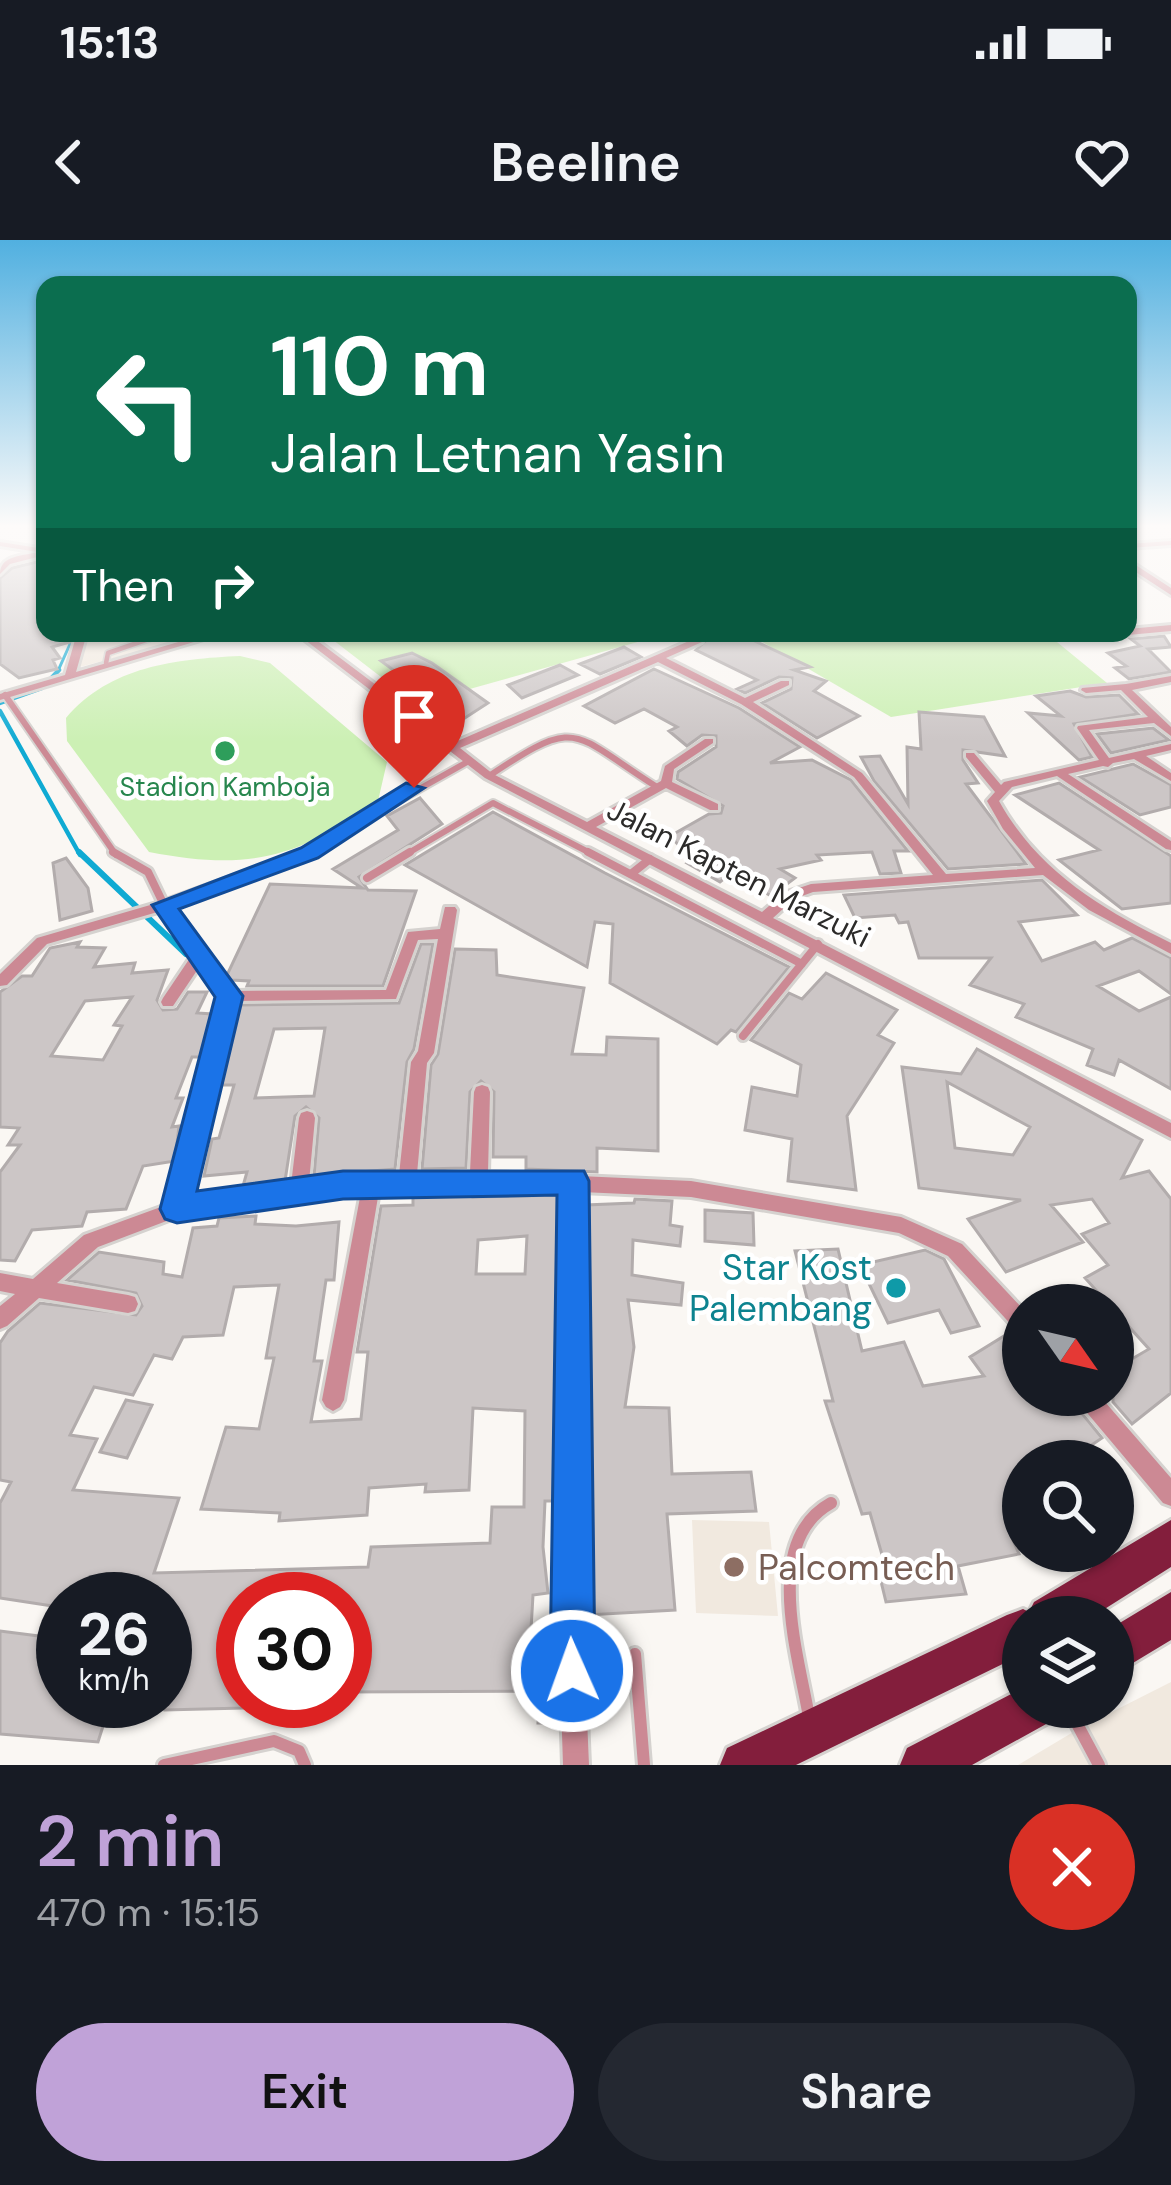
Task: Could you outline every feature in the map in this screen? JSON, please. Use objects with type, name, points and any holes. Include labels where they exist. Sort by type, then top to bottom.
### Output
[{"type":"highway","points":[[1082,1596],[1171,1541]]},
{"type":"highway","points":[[1134,1639],[1171,1614]]},
{"type":"highway","points":[[745,1765],[1002,1641]]},
{"type":"highway","points":[[924,1765],[1002,1723]]},
{"type":"street","points":[[1137,631],[1171,628]]},
{"type":"street","points":[[67,675],[79,642]]},
{"type":"street","points":[[4,696],[174,642]]},
{"type":"street","name":"Jalan Kapten Marzuki","points":[[313,642],[489,776],[763,919],[819,943],[1171,1131]]},
{"type":"street","points":[[451,748],[694,642]]},
{"type":"street","points":[[658,658],[745,702],[864,779],[944,880]]},
{"type":"street","points":[[1086,690],[1171,679]]},
{"type":"street","points":[[745,702],[785,683]]},
{"type":"street","points":[[1124,687],[1171,733]]},
{"type":"street","points":[[1108,764],[1082,728],[1157,719]]},
{"type":"street","points":[[588,826],[661,785],[669,768],[709,741]]},
{"type":"street","points":[[998,789],[1171,747]]},
{"type":"street","points":[[970,755],[998,789],[997,809],[1048,871],[1095,910],[1171,949]]},
{"type":"street","points":[[1138,756],[1171,778]]},
{"type":"street","points":[[1062,775],[1170,846]]},
{"type":"street","points":[[661,785],[714,807]]},
{"type":"street","points":[[763,919],[790,896],[811,888],[1048,871]]},
{"type":"street","points":[[2,981],[42,941],[160,906],[200,955],[229,996],[177,1209]]},
{"type":"street","points":[[407,1182],[419,1062],[425,1052],[450,910]]},
{"type":"street","points":[[229,996],[391,995],[413,935],[446,934]]},
{"type":"street","points":[[168,1002],[200,955]]},
{"type":"street","points":[[479,1178],[482,1092]]},
{"type":"street","points":[[299,1191],[307,1118]]},
{"type":"street","points":[[0,1319],[32,1287],[104,1233],[177,1209],[299,1191],[479,1178],[691,1189],[901,1225],[956,1250],[1002,1300]]},
{"type":"street","points":[[573,1181],[568,1514],[576,1765]]},
{"type":"street","points":[[333,1400],[371,1184]]},
{"type":"street","points":[[0,1282],[128,1304]]},
{"type":"street","points":[[1103,1416],[1171,1496]]},
{"type":"lane","points":[[106,663],[108,653],[140,642]]},
{"type":"lane","points":[[4,696],[118,859],[148,872],[160,906],[310,853],[414,788],[469,761]]},
{"type":"lane","points":[[489,776],[560,733],[575,735],[661,785]]},
{"type":"lane","points":[[367,878],[489,802],[802,964]]},
{"type":"lane","points":[[631,874],[650,859]]},
{"type":"lane","points":[[742,1036],[819,943]]},
{"type":"lane","points":[[812,1736],[793,1590],[793,1542],[805,1519],[831,1503]]},
{"type":"lane","points":[[635,1654],[644,1765]]},
{"type":"lane","points":[[1079,1728],[1099,1765]]},
{"type":"lane","points":[[164,1765],[274,1742],[299,1751],[305,1765]]},
{"type":"shaded area","points":[[85,642],[175,642],[76,668]]},
{"type":"shaded area","name":"Palcomtech","points":[[692,1520],[769,1522],[778,1616],[696,1613]]},
{"type":"shaded area","points":[[1171,1682],[1171,1765],[1018,1765],[1080,1728],[1134,1728],[1134,1701]]},
{"type":"green space","points":[[336,642],[638,642],[416,704]]},
{"type":"green space","points":[[762,642],[1057,642],[1107,683],[891,717]]},
{"type":"green space","name":"Stadion Kamboja","points":[[240,656],[270,663],[387,762],[378,801],[322,836],[270,855],[215,860],[149,852],[67,741],[66,718],[83,701],[124,676],[168,663]]},
{"type":"building","points":[[0,599],[36,599],[36,642],[70,642],[52,647],[60,658],[53,660],[57,669],[19,678],[0,664]]},
{"type":"building","points":[[1164,636],[1171,647],[1148,649],[1171,672],[1129,679],[1115,668],[1126,666],[1108,653],[1140,646],[1137,638]]},
{"type":"building","points":[[704,642],[757,642],[810,667],[794,670],[826,681],[814,691],[859,716],[817,738],[762,703],[791,689],[792,678],[779,677],[745,693],[737,689],[757,680],[696,650]]},
{"type":"building","points":[[624,647],[641,657],[600,674],[580,664]]},
{"type":"building","points":[[412,653],[488,703],[448,729],[420,705],[434,700],[381,661]]},
{"type":"building","points":[[560,665],[578,675],[522,698],[508,685]]},
{"type":"building","points":[[654,669],[739,708],[800,747],[770,763],[812,760],[851,780],[908,851],[894,851],[901,873],[880,874],[872,852],[817,855],[821,860],[780,869],[795,878],[771,896],[731,873],[720,882],[687,863],[692,859],[670,836],[709,814],[721,813],[723,806],[677,779],[678,772],[716,747],[716,736],[702,735],[687,746],[669,731],[677,727],[644,709],[615,723],[584,706]]},
{"type":"building","points":[[1070,691],[1086,697],[1119,695],[1138,714],[1074,724],[1092,757],[1079,760],[1028,713],[1061,716],[1036,696]]},
{"type":"building","points":[[919,712],[984,717],[1005,756],[963,750],[963,760],[978,783],[966,784],[1026,864],[948,869],[874,781],[861,757],[880,756],[908,804],[907,747],[921,749]]},
{"type":"building","points":[[1153,728],[1169,740],[1111,753],[1097,734]]},
{"type":"building","points":[[1133,764],[1171,785],[1171,807],[1140,815],[1080,777]]},
{"type":"building","points":[[1059,783],[1171,856],[1171,903],[1122,909],[1059,860],[1099,850],[1015,795]]},
{"type":"building","points":[[420,798],[442,824],[359,877],[368,890],[416,891],[383,986],[247,986],[249,981],[231,980],[227,975],[270,884],[362,888],[333,869],[398,830],[387,816]]},
{"type":"building","points":[[493,812],[789,967],[736,1032],[731,1030],[717,1044],[610,983],[613,924],[595,922],[587,967],[405,865]]},
{"type":"building","points":[[66,858],[88,888],[92,911],[60,920],[53,863]]},
{"type":"building","points":[[1042,880],[1077,915],[1019,922],[1042,961],[1095,942],[1104,950],[1132,938],[1171,958],[1171,994],[1139,971],[1098,986],[1139,1011],[1171,997],[1171,1089],[1119,1060],[1114,1075],[1087,1065],[1093,1049],[1016,1017],[1024,1004],[970,985],[991,958],[919,958],[908,922],[899,923],[895,915],[855,918],[844,895]]},
{"type":"building","points":[[80,942],[77,947],[105,948],[94,967],[135,963],[132,973],[168,970],[157,1000],[163,1010],[177,1009],[188,992],[207,992],[197,1013],[212,1014],[201,1057],[192,1057],[176,1098],[183,1098],[172,1127],[179,1126],[175,1161],[143,1166],[126,1209],[87,1212],[82,1226],[32,1230],[15,1261],[0,1260],[0,1172],[20,1145],[8,1145],[19,1128],[0,1127],[0,992],[22,976],[32,976],[50,948]],"holes":[[[132,997],[114,1025],[122,1026],[103,1060],[51,1056],[85,1001]]]},
{"type":"building","points":[[421,944],[433,944],[414,1049],[407,1062],[395,1169],[314,1176],[319,1118],[306,1107],[295,1116],[285,1181],[243,1186],[247,1172],[204,1176],[212,1139],[219,1138],[234,1085],[220,1085],[239,1005],[399,1003]],"holes":[[[325,1028],[314,1096],[255,1098],[274,1029]]]},
{"type":"building","points":[[455,949],[496,950],[497,975],[584,988],[572,1054],[606,1055],[607,1037],[658,1039],[658,1151],[597,1148],[597,1172],[526,1169],[526,1157],[493,1157],[494,1092],[481,1081],[470,1092],[466,1168],[422,1169],[431,1065],[438,1054]]},
{"type":"building","points":[[826,973],[897,1010],[878,1035],[894,1043],[847,1116],[856,1190],[788,1181],[792,1139],[745,1130],[752,1087],[797,1096],[801,1065],[751,1040],[789,993],[802,999]]},
{"type":"building","points":[[977,1049],[1142,1140],[1122,1178],[1149,1171],[1171,1199],[1171,1393],[1132,1424],[1125,1416],[1134,1416],[1134,1358],[1149,1349],[1134,1332],[1134,1284],[1090,1284],[1085,1278],[1108,1265],[1082,1234],[1109,1223],[1092,1199],[1051,1205],[1083,1242],[1006,1272],[968,1219],[1021,1200],[919,1188],[902,1067],[961,1074]],"holes":[[[947,1082],[1030,1127],[1013,1155],[955,1148]]]},
{"type":"building","points":[[413,1194],[559,1195],[554,1501],[545,1501],[548,1593],[533,1595],[530,1647],[555,1646],[557,1723],[538,1723],[539,1691],[372,1692],[372,1572],[216,1572],[216,1709],[192,1709],[190,1572],[368,1567],[371,1547],[490,1543],[492,1507],[524,1507],[525,1411],[473,1408],[469,1490],[425,1492],[426,1484],[369,1488],[367,1515],[279,1521],[280,1513],[201,1509],[226,1427],[259,1429],[274,1358],[266,1358],[279,1285],[234,1287],[223,1335],[183,1337],[172,1359],[154,1355],[133,1395],[94,1387],[70,1435],[97,1439],[73,1490],[179,1498],[154,1572],[36,1572],[36,1603],[0,1598],[0,1503],[11,1482],[0,1480],[0,1343],[8,1331],[40,1303],[136,1315],[142,1306],[136,1293],[67,1280],[99,1252],[164,1262],[163,1274],[182,1277],[193,1228],[217,1226],[219,1218],[256,1216],[255,1224],[296,1226],[339,1222],[334,1280],[326,1280],[314,1361],[322,1361],[311,1422],[361,1419],[368,1352],[357,1352],[381,1206],[413,1205]],"holes":[[[527,1236],[525,1274],[476,1274],[478,1240]]]},
{"type":"building","points":[[635,1199],[672,1201],[670,1225],[682,1227],[680,1246],[633,1240],[632,1275],[683,1283],[681,1305],[628,1300],[634,1347],[625,1407],[669,1408],[672,1474],[751,1472],[756,1511],[667,1514],[675,1610],[587,1615],[586,1205],[634,1203]]},
{"type":"building","points":[[705,1210],[753,1213],[754,1245],[705,1241]]},
{"type":"building","points":[[838,1249],[862,1351],[904,1342],[923,1386],[984,1376],[970,1357],[1002,1337],[1002,1416],[1084,1416],[1102,1438],[1002,1440],[1002,1557],[958,1566],[966,1594],[886,1602],[877,1565],[885,1565],[870,1513],[862,1514],[825,1401],[833,1401],[795,1251]]},
{"type":"building","points":[[925,1250],[944,1259],[979,1326],[951,1333],[939,1310],[888,1323],[860,1265]]},
{"type":"building","points":[[126,1400],[152,1405],[127,1458],[100,1452]]},
{"type":"building","points":[[0,1631],[36,1636],[36,1728],[102,1728],[98,1742],[0,1734]]},
{"type":"waterway","points":[[58,671],[71,642]]},
{"type":"waterway","points":[[0,703],[42,688],[58,671]]},
{"type":"waterway","points":[[0,711],[80,855]]},
{"type":"waterway","points":[[79,852],[186,954]]},
{"type":"place","name":"Stadion Kamboja","points":[[225,751]]},
{"type":"place","name":"Star Kost Palembang","points":[[896,1288]]},
{"type":"place","name":"Palcomtech","points":[[734,1567]]},
{"type":"route","points":[[414,788],[310,853],[164,905],[229,996],[201,1093],[177,1209],[343,1185],[479,1178],[573,1181],[568,1493],[572,1671]]}]
